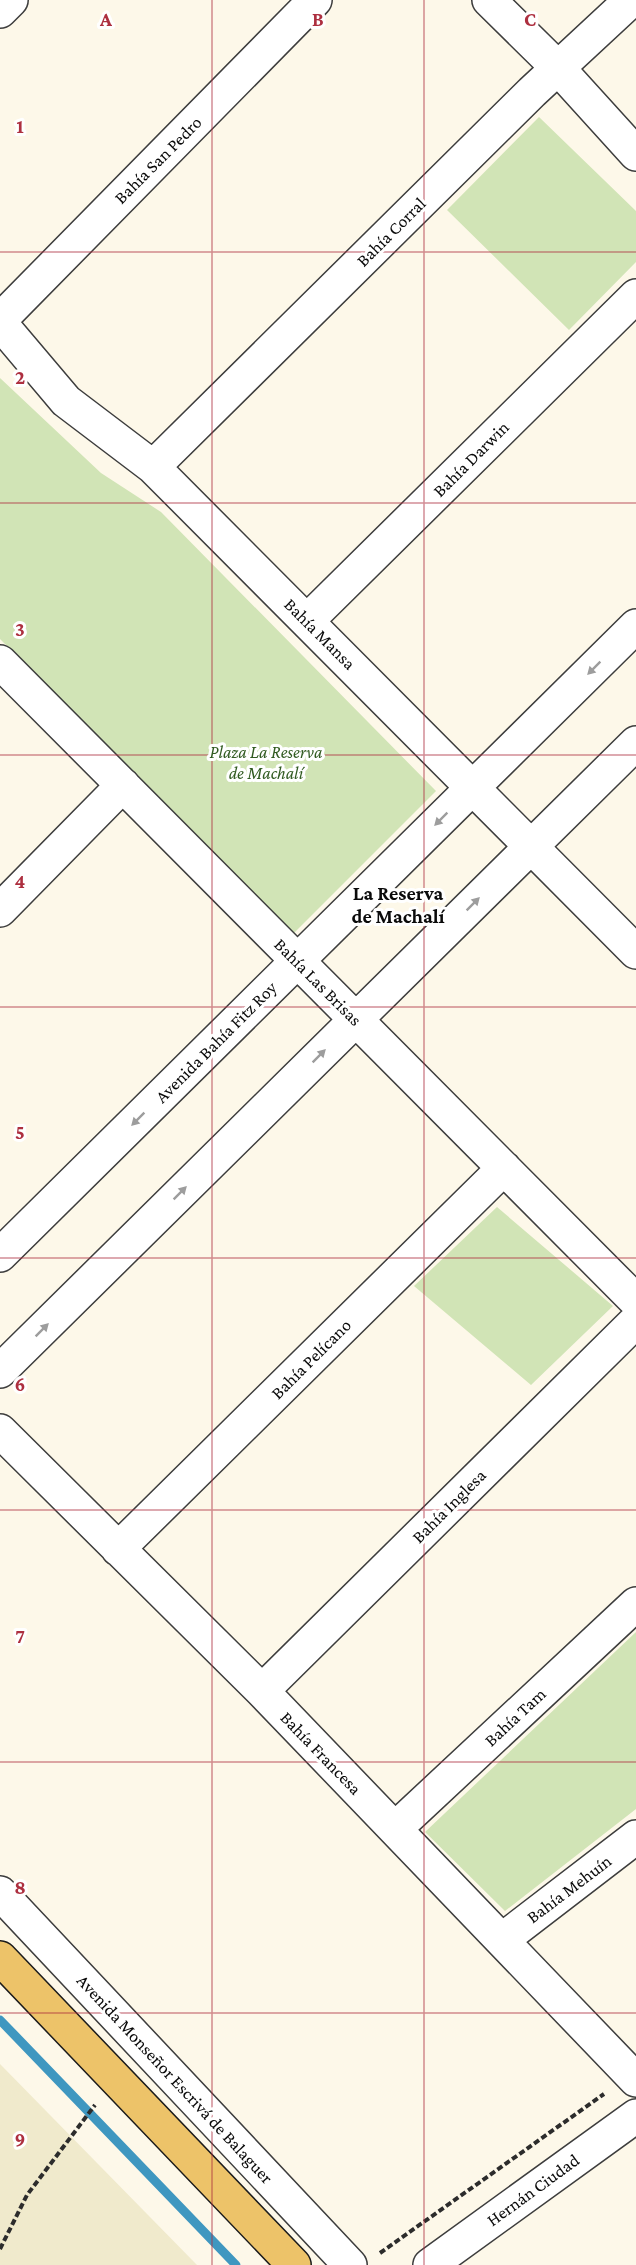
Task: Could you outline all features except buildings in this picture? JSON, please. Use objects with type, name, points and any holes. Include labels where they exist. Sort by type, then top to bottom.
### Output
[{"type":"main road","points":[[0,1958],[294,2265]]},
{"type":"street","points":[[0,10],[11,0]]},
{"type":"street","name":"Bahía San Pedro","points":[[0,321],[315,0]]},
{"type":"street","points":[[489,0],[558,68],[636,154]]},
{"type":"street","name":"Bahía Corral","points":[[153,467],[558,68],[631,0]]},
{"type":"street","name":"Bahía Darwin","points":[[307,621],[636,296]]},
{"type":"street","name":"Bahía Mansa","points":[[0,321],[66,401],[153,467],[636,952]]},
{"type":"street","name":"Avenida Bahía Fitz Roy","points":[[0,1255],[636,626]]},
{"type":"street","name":"Bahía Las Brisas","points":[[0,662],[636,1301]]},
{"type":"street","points":[[0,1371],[636,743]]},
{"type":"street","points":[[0,910],[123,785]]},
{"type":"street","name":"Bahía Pelícano","points":[[118,1549],[504,1168]]},
{"type":"street","name":"Bahía Inglesa","points":[[262,1691],[636,1321]]},
{"type":"street","name":"Bahía Francesa","points":[[0,1431],[262,1691],[633,2078]]},
{"type":"street","name":"Bahía Tam","points":[[395,1829],[636,1604]]},
{"type":"street","name":"Bahía Mehuín","points":[[502,1940],[636,1837]]},
{"type":"street","name":"Avenida Monseñor Escrivá de Balaguer","points":[[0,1893],[361,2262]]},
{"type":"street","name":"Hernán Ciudad","points":[[430,2265],[636,2116]]},
{"type":"path","points":[[361,2262],[633,2078]]},
{"type":"path","points":[[0,2249],[27,2195],[97,2103]]},
{"type":"shaded area","points":[[0,2064],[197,2265],[0,2265]]},
{"type":"green space","points":[[539,117],[636,211],[636,262],[569,330],[447,210]]},
{"type":"green space","name":"Plaza La Reserva de Machalí","points":[[0,378],[101,473],[161,512],[436,791],[294,933],[0,639]]},
{"type":"green space","points":[[497,1207],[613,1306],[531,1385],[414,1286]]},
{"type":"green space","points":[[636,1632],[636,1809],[505,1911],[425,1832]]},
{"type":"waterway","points":[[0,2020],[236,2265]]},
{"type":"district","name":"La Reserva de Machalí","points":[[398,904]]}]
